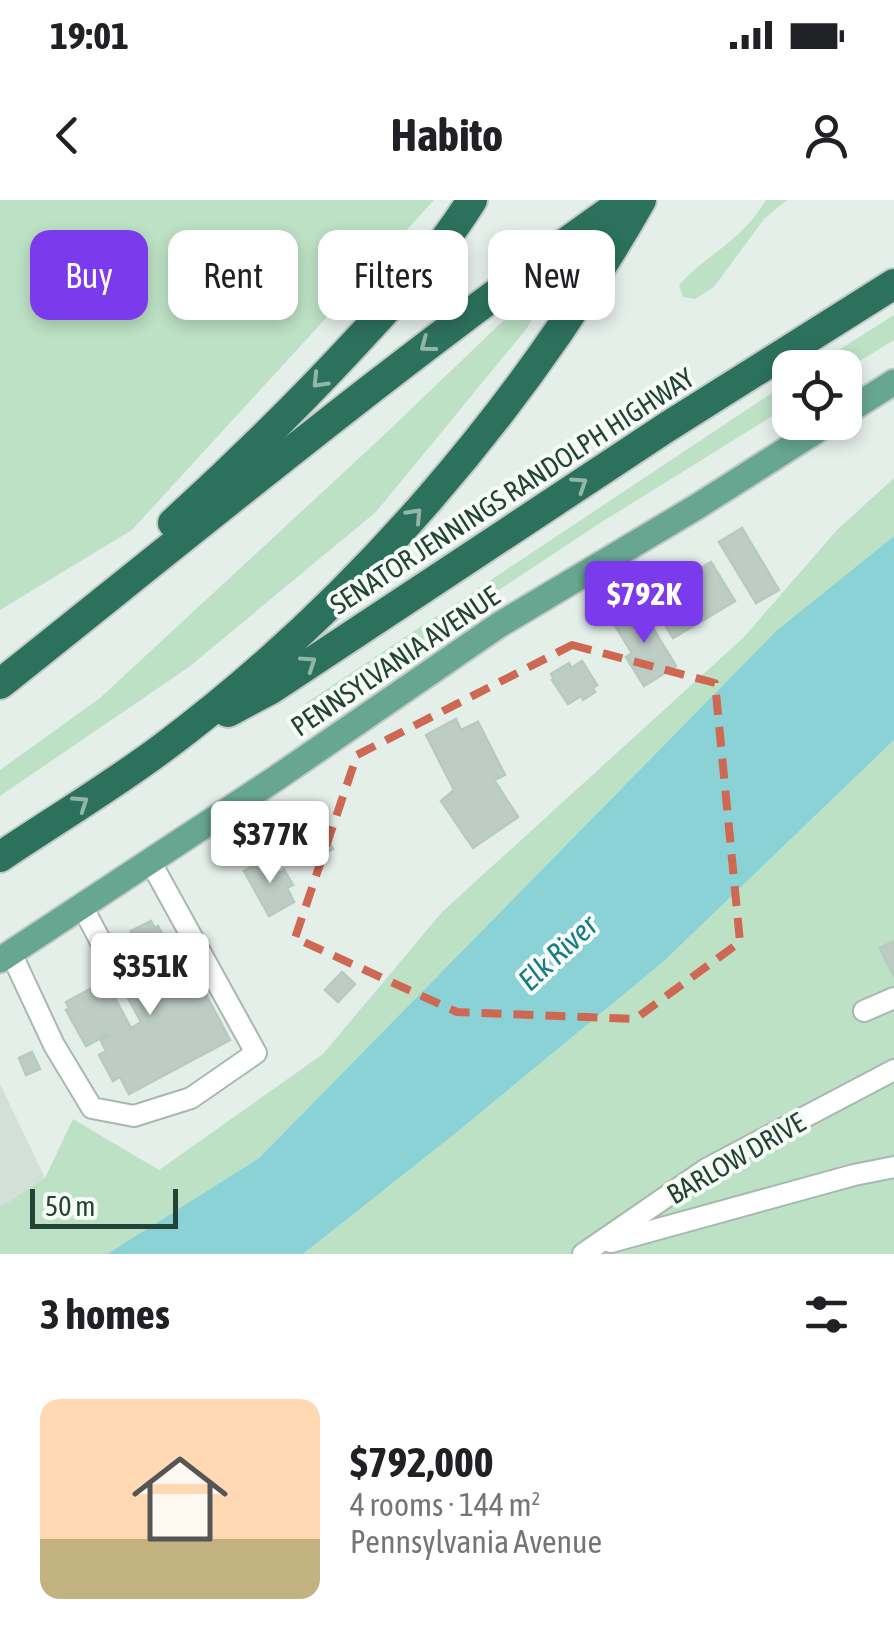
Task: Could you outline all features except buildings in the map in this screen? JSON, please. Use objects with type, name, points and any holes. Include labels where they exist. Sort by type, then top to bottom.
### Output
[{"type":"highway","points":[[0,682],[245,458],[408,286],[472,200]]},
{"type":"highway","points":[[0,682],[420,350],[626,200]]},
{"type":"highway","points":[[0,857],[164,747],[288,645],[418,513],[502,412],[574,310],[641,200]]},
{"type":"highway","name":"SENATOR JENNINGS RANDOLPH HIGHWAY","points":[[164,747],[270,688],[894,284]]},
{"type":"main road","points":[[862,402],[894,382]]},
{"type":"main road","name":"PENNSYLVANIA AVENUE","points":[[5,956],[275,780],[499,625],[802,440]]},
{"type":"street","points":[[5,956],[92,1108],[134,1116],[191,1098],[236,1069],[256,1053],[150,861]]},
{"type":"street","points":[[82,906],[112,961]]},
{"type":"street","points":[[864,1011],[894,998]]},
{"type":"street","name":"BARLOW DRIVE","points":[[588,1251],[708,1168],[894,1070]]},
{"type":"street","points":[[588,1251],[854,1174],[894,1167]]},
{"type":"highlighted area","points":[[572,645],[715,683],[740,942],[635,1019],[457,1012],[295,938],[357,755]]},
{"type":"shaded area","points":[[0,1084],[45,1178],[0,1207]]},
{"type":"green space","points":[[0,200],[434,200],[407,230],[318,230],[318,320],[324,320],[132,530],[0,610]]},
{"type":"green space","points":[[766,200],[787,200],[764,219],[714,287],[695,299],[683,297],[679,285],[736,236]]},
{"type":"green space","points":[[894,315],[894,340],[862,360],[862,350],[839,350]]},
{"type":"green space","points":[[504,320],[532,320],[376,512],[189,667],[0,796],[0,770],[100,698]]},
{"type":"green space","points":[[772,393],[772,416],[597,525],[315,712],[306,703]]},
{"type":"green space","points":[[894,478],[894,536],[776,631],[259,1158],[107,1254],[0,1254],[0,1207],[45,1178],[73,1119],[159,1170],[323,1054],[442,912],[743,638],[837,530]]},
{"type":"green space","points":[[894,740],[894,1254],[303,1254],[663,962]]},
{"type":"water","name":"Elk River","points":[[894,536],[894,740],[663,962],[303,1254],[107,1254],[259,1158],[776,631]]}]
